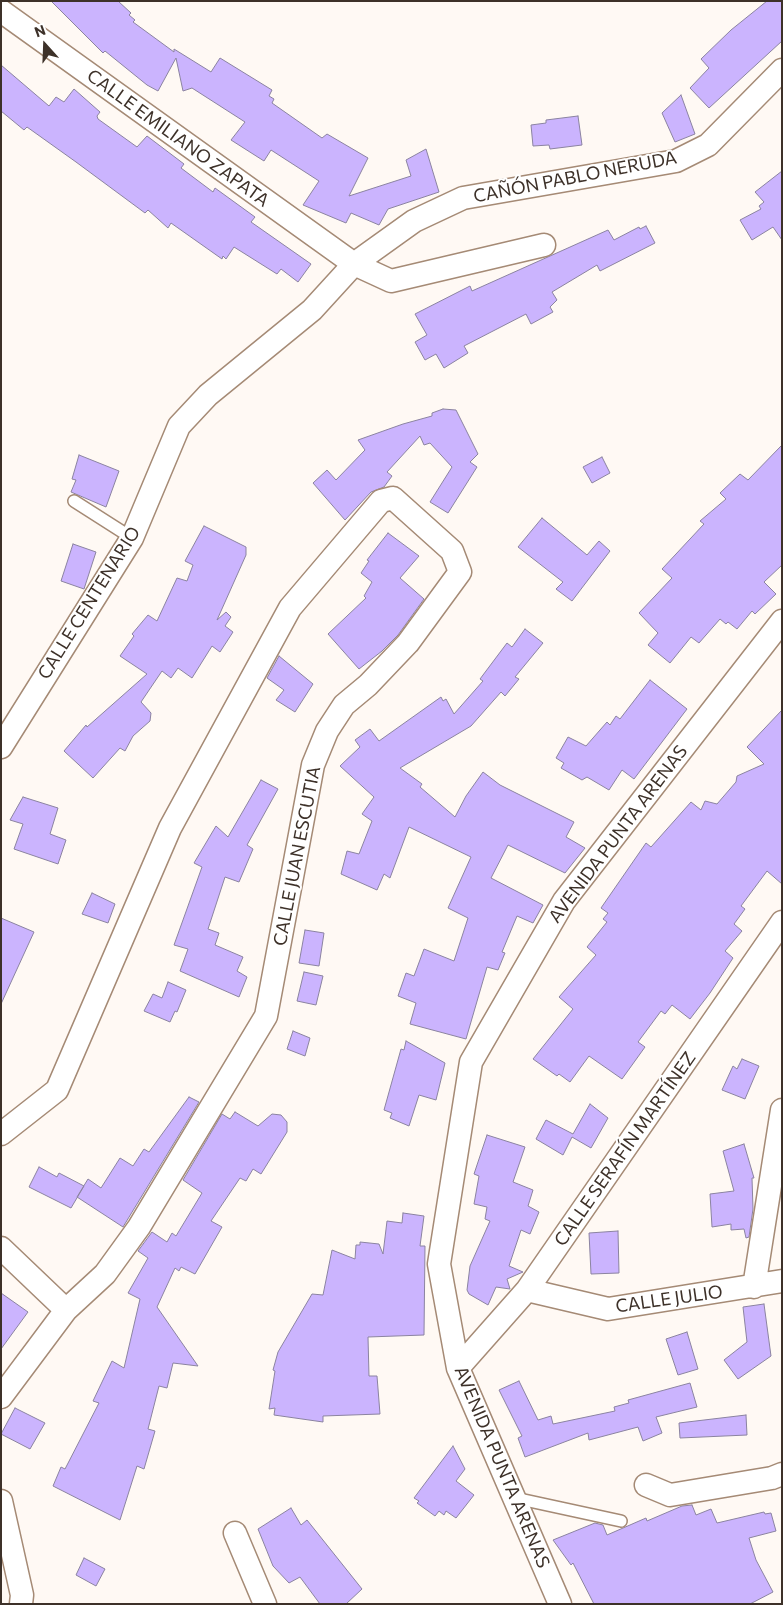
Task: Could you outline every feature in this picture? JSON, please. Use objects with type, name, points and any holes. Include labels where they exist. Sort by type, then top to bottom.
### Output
[{"type":"street","name":"CALLE EMILIANO ZAPATA","points":[[1,11],[354,264],[391,280],[544,245]]},
{"type":"street","name":"CAÑÓN PABLO NERUDA","points":[[354,264],[414,221],[463,198],[676,161],[708,144],[782,70]]},
{"type":"street","name":"CALLE CENTENARIO","points":[[3,736],[132,538],[179,426],[208,395],[312,310],[354,264]]},
{"type":"street","name":"CALLE JUAN ESCUTIA","points":[[1,1134],[57,1090],[170,828],[290,608],[381,501],[393,498],[452,551],[460,572],[408,643],[368,685],[344,705],[327,731],[313,765],[266,1016],[139,1227],[105,1274],[66,1310],[1,1397]]},
{"type":"street","name":"AVENIDA PUNTA ARENAS","points":[[560,1604],[516,1498],[458,1368],[439,1264],[471,1062],[564,901],[782,621]]},
{"type":"street","name":"CALLE SERAFÍN MARTÍNEZ","points":[[458,1368],[527,1290],[782,922]]},
{"type":"street","points":[[754,1287],[782,1110]]},
{"type":"street","points":[[1,1248],[66,1310]]},
{"type":"street","name":"CALLE JULIO","points":[[527,1290],[608,1309],[782,1281]]},
{"type":"street","points":[[646,1485],[670,1495],[772,1478],[782,1474]]},
{"type":"street","points":[[1,1500],[22,1595],[21,1604]]},
{"type":"street","points":[[235,1533],[265,1604]]},
{"type":"lane","points":[[74,501],[132,538]]},
{"type":"lane","points":[[516,1498],[621,1521]]},
{"type":"building","points":[[51,1],[118,1],[131,13],[129,15],[135,20],[133,22],[174,52],[174,49],[211,72],[220,58],[272,90],[269,96],[274,99],[272,103],[322,138],[327,134],[368,158],[349,196],[411,176],[406,160],[426,149],[439,192],[388,209],[379,225],[351,213],[346,223],[303,205],[319,181],[271,150],[264,161],[231,140],[245,122],[192,88],[183,91],[176,58],[158,91],[147,85],[105,51],[103,53]]},
{"type":"building","points":[[767,1],[782,1],[782,41],[709,108],[690,88],[709,68],[701,59],[731,30]]},
{"type":"building","points":[[1,65],[49,106],[56,97],[64,102],[74,89],[100,112],[97,116],[98,119],[137,147],[147,136],[184,164],[181,168],[213,192],[215,188],[255,217],[251,222],[311,264],[298,282],[281,269],[277,274],[234,247],[226,259],[223,256],[222,259],[171,223],[168,228],[148,210],[145,213],[27,127],[24,130],[1,111]]},
{"type":"building","points":[[681,95],[695,134],[675,142],[662,113]]},
{"type":"building","points":[[578,116],[582,145],[550,149],[549,145],[533,146],[531,125],[546,123],[546,120]]},
{"type":"building","points":[[782,171],[782,240],[773,227],[752,240],[740,220],[761,209],[759,206],[764,202],[755,192]]},
{"type":"building","points":[[646,226],[655,243],[600,271],[597,265],[552,292],[557,300],[550,307],[553,312],[531,324],[526,314],[464,346],[468,353],[444,368],[436,354],[425,360],[415,342],[427,335],[415,314],[470,286],[472,291],[608,230],[614,240],[639,227],[640,229]]},
{"type":"building","points":[[443,409],[456,410],[478,454],[470,462],[477,467],[448,513],[430,502],[452,467],[430,443],[424,445],[420,436],[387,472],[392,476],[384,487],[371,492],[345,520],[313,483],[327,470],[336,480],[365,450],[358,440],[432,416],[432,413]]},
{"type":"building","points":[[782,445],[782,565],[764,582],[776,594],[755,614],[752,611],[737,629],[720,619],[699,643],[691,637],[670,663],[648,645],[658,633],[639,613],[672,578],[662,569],[704,524],[700,521],[726,499],[720,493],[740,474],[748,480]]},
{"type":"building","points":[[79,455],[119,471],[106,507],[71,492],[76,480],[72,479]]},
{"type":"building","points":[[602,457],[610,473],[592,483],[583,467]]},
{"type":"building","points":[[542,518],[587,555],[599,541],[610,551],[572,601],[556,589],[563,582],[518,547]]},
{"type":"building","points":[[204,526],[246,547],[246,555],[217,620],[226,612],[231,617],[225,626],[233,632],[220,652],[212,646],[192,678],[178,668],[171,678],[162,671],[141,702],[151,713],[150,721],[133,736],[125,751],[120,748],[93,778],[64,751],[86,725],[87,727],[147,674],[120,656],[134,636],[132,634],[148,615],[157,621],[177,578],[187,581],[193,565],[185,561]]},
{"type":"building","points":[[388,533],[419,556],[400,578],[424,599],[398,635],[382,651],[359,669],[328,634],[366,598],[364,596],[372,582],[361,573],[369,561],[367,560]]},
{"type":"building","points":[[73,544],[96,552],[84,589],[61,581]]},
{"type":"building","points":[[525,629],[543,643],[515,677],[519,679],[505,696],[501,692],[471,726],[400,768],[422,784],[420,787],[455,817],[466,796],[483,772],[500,785],[574,822],[566,837],[585,848],[565,873],[508,845],[491,878],[543,905],[533,923],[517,916],[502,952],[505,953],[498,970],[487,967],[466,1039],[410,1024],[416,1003],[398,996],[406,973],[414,976],[424,949],[454,961],[468,918],[448,908],[471,857],[409,827],[390,878],[384,874],[377,890],[341,874],[347,851],[359,854],[372,821],[362,814],[374,797],[340,766],[360,747],[355,740],[370,729],[379,741],[441,697],[443,701],[446,699],[454,714],[483,681],[480,679],[507,643],[512,647]]},
{"type":"building","points":[[279,656],[313,684],[295,712],[276,700],[284,690],[267,678]]},
{"type":"building","points":[[650,680],[687,709],[634,779],[622,770],[609,790],[587,777],[582,780],[561,768],[564,763],[556,758],[568,737],[586,746],[607,722],[610,725],[616,716],[620,719]]},
{"type":"building","points":[[782,710],[782,884],[767,871],[741,906],[745,909],[734,924],[742,931],[725,951],[733,958],[710,993],[690,1019],[672,1005],[665,1014],[661,1011],[638,1042],[645,1047],[622,1079],[589,1056],[570,1082],[559,1074],[557,1076],[533,1059],[573,1009],[559,997],[596,955],[587,947],[607,922],[603,919],[608,913],[601,908],[646,843],[651,847],[691,802],[701,810],[705,801],[717,804],[736,782],[737,776],[764,764],[747,747]]},
{"type":"building","points":[[261,780],[278,789],[247,845],[253,849],[239,882],[225,877],[208,929],[219,933],[215,945],[243,957],[237,971],[247,977],[239,997],[180,971],[188,949],[174,945],[202,867],[194,863],[216,826],[228,837]]},
{"type":"building","points":[[23,797],[58,808],[50,834],[66,840],[58,864],[14,849],[23,824],[10,820]]},
{"type":"building","points":[[92,893],[115,904],[108,923],[82,914]]},
{"type":"building","points":[[1,918],[34,932],[1,1004]]},
{"type":"building","points":[[305,930],[324,933],[319,966],[299,963]]},
{"type":"building","points":[[304,972],[323,976],[316,1005],[297,1001]]},
{"type":"building","points":[[168,982],[186,990],[177,1012],[175,1011],[170,1022],[144,1011],[153,994],[162,998]]},
{"type":"building","points":[[293,1031],[310,1038],[305,1056],[287,1049]]},
{"type":"building","points":[[406,1041],[445,1063],[436,1100],[419,1095],[409,1126],[390,1118],[392,1113],[384,1110],[401,1049],[404,1050]]},
{"type":"building","points":[[742,1059],[759,1066],[745,1099],[722,1090],[733,1066],[737,1069]]},
{"type":"building","points":[[189,1097],[199,1102],[123,1227],[77,1197],[88,1179],[101,1188],[120,1158],[133,1166],[144,1149],[149,1152]]},
{"type":"building","points":[[590,1104],[608,1118],[591,1148],[572,1137],[563,1155],[536,1139],[546,1120],[573,1134]]},
{"type":"building","points":[[235,1112],[258,1126],[272,1114],[281,1115],[287,1122],[287,1132],[261,1174],[253,1169],[246,1181],[240,1178],[211,1221],[222,1227],[195,1274],[181,1267],[179,1271],[175,1268],[157,1307],[198,1366],[173,1363],[167,1388],[159,1386],[148,1429],[155,1431],[144,1469],[137,1466],[120,1520],[53,1486],[61,1467],[65,1469],[99,1403],[93,1401],[112,1361],[124,1368],[140,1299],[128,1293],[148,1258],[138,1251],[152,1232],[167,1242],[172,1233],[176,1236],[202,1193],[183,1180],[222,1114],[230,1119]]},
{"type":"building","points":[[487,1135],[525,1147],[513,1182],[533,1190],[528,1206],[539,1212],[530,1234],[521,1230],[509,1266],[523,1272],[507,1279],[510,1289],[496,1287],[488,1305],[469,1294],[467,1290],[470,1266],[490,1221],[485,1219],[487,1207],[474,1204],[479,1176],[474,1174]]},
{"type":"building","points":[[744,1144],[754,1178],[752,1178],[753,1209],[749,1237],[746,1238],[744,1229],[731,1230],[731,1224],[712,1227],[710,1194],[734,1191],[723,1151]]},
{"type":"building","points":[[39,1167],[57,1177],[59,1173],[84,1186],[71,1208],[29,1187]]},
{"type":"building","points":[[403,1213],[424,1216],[420,1246],[425,1246],[424,1335],[368,1337],[369,1376],[377,1376],[380,1414],[323,1416],[323,1422],[274,1415],[275,1408],[269,1409],[275,1371],[273,1370],[278,1352],[312,1294],[323,1295],[332,1250],[355,1259],[356,1245],[360,1245],[360,1242],[379,1244],[383,1254],[387,1221],[402,1223]]},
{"type":"building","points":[[618,1231],[619,1273],[591,1274],[589,1233]]},
{"type":"building","points":[[1,1293],[28,1312],[1,1349]]},
{"type":"building","points":[[764,1304],[771,1356],[738,1379],[724,1360],[747,1342],[743,1307]]},
{"type":"building","points":[[687,1332],[698,1369],[678,1375],[666,1339]]},
{"type":"building","points":[[519,1381],[538,1420],[551,1416],[553,1424],[615,1411],[614,1407],[629,1403],[628,1400],[690,1383],[697,1407],[656,1417],[662,1433],[643,1441],[638,1427],[589,1440],[588,1433],[525,1457],[518,1438],[522,1436],[499,1390]]},
{"type":"building","points":[[15,1408],[45,1423],[30,1449],[1,1434]]},
{"type":"building","points":[[746,1415],[747,1435],[680,1438],[679,1423]]},
{"type":"building","points":[[453,1446],[465,1469],[456,1481],[474,1495],[456,1518],[446,1511],[444,1515],[439,1511],[435,1516],[417,1503],[419,1501],[414,1498]]},
{"type":"building","points":[[692,1505],[696,1515],[711,1509],[717,1523],[764,1512],[765,1514],[771,1513],[776,1531],[749,1538],[756,1560],[773,1592],[750,1604],[594,1604],[573,1563],[571,1565],[553,1540],[595,1523],[603,1525],[607,1535],[646,1518],[647,1521],[682,1506]]},
{"type":"building","points":[[291,1508],[301,1525],[307,1520],[362,1589],[346,1604],[320,1604],[300,1577],[289,1583],[273,1566],[258,1529]]},
{"type":"building","points":[[84,1558],[105,1569],[96,1586],[76,1575]]}]
